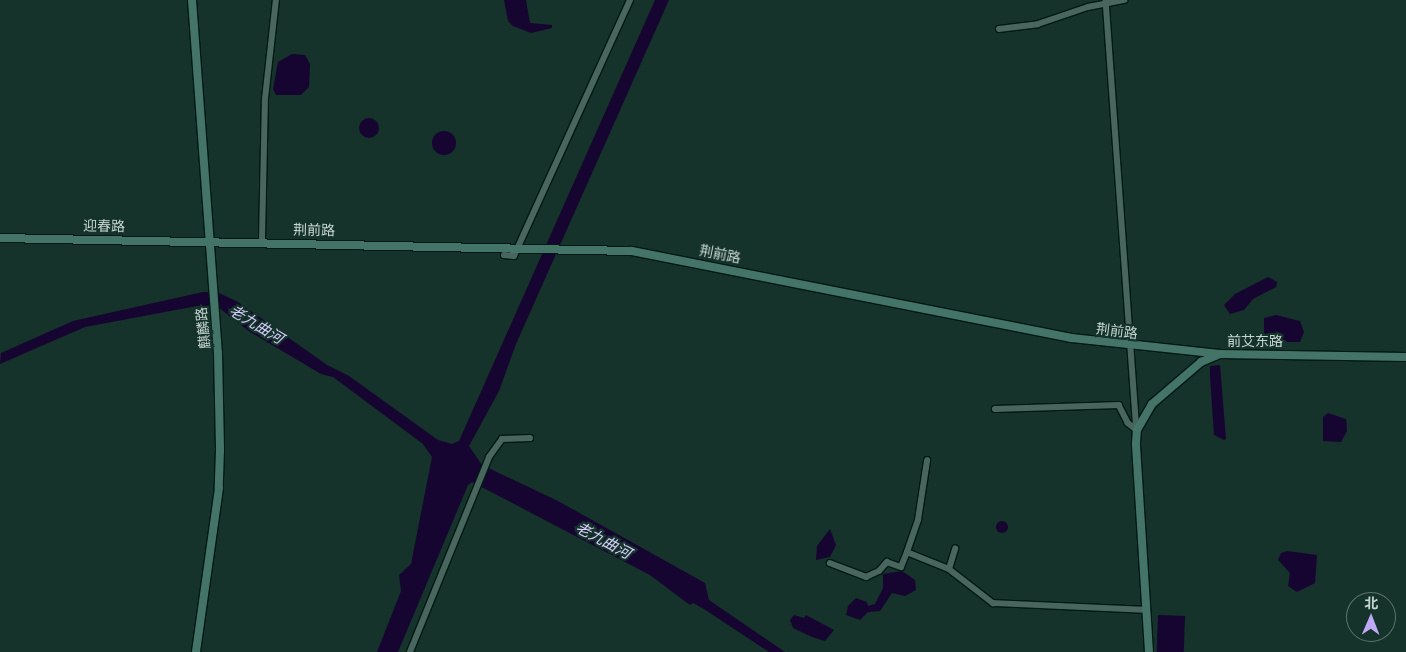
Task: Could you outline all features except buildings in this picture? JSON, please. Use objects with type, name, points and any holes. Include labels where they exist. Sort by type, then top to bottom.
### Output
[{"type":"street","name":"麒麟路","points":[[192,0],[213,314],[218,352],[219,488],[196,652]]},
{"type":"street","points":[[262,239],[265,99],[276,0]]},
{"type":"street","points":[[504,255],[514,256],[518,248],[630,0]]},
{"type":"street","points":[[999,29],[1038,24],[1088,7],[1124,0]]},
{"type":"street","points":[[1106,2],[1137,430],[1149,652]]},
{"type":"street","name":"迎春路","points":[[0,238],[208,240]]},
{"type":"street","name":"荆前路","points":[[208,240],[602,250],[661,254],[1072,338],[1220,354]]},
{"type":"street","name":"前艾东路","points":[[1137,430],[1164,390],[1201,362],[1220,354],[1406,356]]},
{"type":"street","points":[[995,409],[1119,405],[1128,423],[1137,430]]},
{"type":"street","points":[[410,652],[476,486],[496,443],[502,439],[530,438]]},
{"type":"street","points":[[830,563],[866,576],[879,571],[887,562],[901,567],[916,526],[927,461]]},
{"type":"street","points":[[949,568],[955,549]]},
{"type":"street","points":[[908,552],[949,568],[993,603],[1146,610]]},
{"type":"water","points":[[504,0],[526,0],[530,23],[552,25],[552,28],[531,33],[513,26],[508,21]]},
{"type":"water","name":"老九曲河","points":[[655,0],[669,0],[516,344],[499,391],[469,446],[482,465],[558,501],[705,583],[709,600],[785,652],[769,652],[704,609],[693,603],[690,605],[650,575],[472,482],[468,485],[398,652],[377,652],[401,591],[399,575],[411,564],[432,457],[423,444],[333,377],[321,374],[250,332],[218,307],[197,306],[85,327],[0,364],[1,353],[73,321],[203,292],[219,293],[238,302],[327,365],[349,376],[438,440],[452,444],[459,441]]},
{"type":"water","points":[[292,54],[305,55],[310,64],[309,87],[301,95],[276,95],[273,89],[278,62]]},
{"type":"water","points":[[365,118],[373,118],[379,124],[379,132],[373,138],[365,138],[359,132],[359,124]]},
{"type":"water","points":[[444,131],[453,134],[456,143],[453,152],[444,155],[435,152],[432,143],[435,134]]},
{"type":"water","points":[[1268,277],[1277,282],[1276,287],[1253,299],[1244,310],[1230,314],[1224,305],[1235,294]]},
{"type":"water","points":[[1276,315],[1300,321],[1304,332],[1300,342],[1283,342],[1264,335],[1264,318]]},
{"type":"water","points":[[1220,365],[1226,439],[1224,440],[1214,435],[1210,376],[1210,366]]},
{"type":"water","points":[[1328,413],[1346,419],[1347,431],[1341,442],[1323,441],[1323,417]]},
{"type":"water","points":[[1000,521],[1004,521],[1008,527],[1004,533],[1000,533],[996,529],[996,525]]},
{"type":"water","points":[[830,529],[836,545],[830,557],[816,560],[817,546]]},
{"type":"water","points":[[1287,551],[1317,555],[1315,583],[1297,592],[1288,586],[1290,573],[1278,560],[1281,553]]},
{"type":"water","points":[[902,571],[915,580],[916,590],[905,596],[892,593],[880,611],[868,612],[860,620],[846,615],[848,606],[856,598],[867,602],[868,606],[875,604],[883,588],[883,574]]},
{"type":"water","points":[[794,615],[804,618],[806,615],[834,630],[825,641],[812,637],[793,628],[790,620]]},
{"type":"water","points":[[1158,615],[1185,616],[1184,652],[1157,652]]}]
